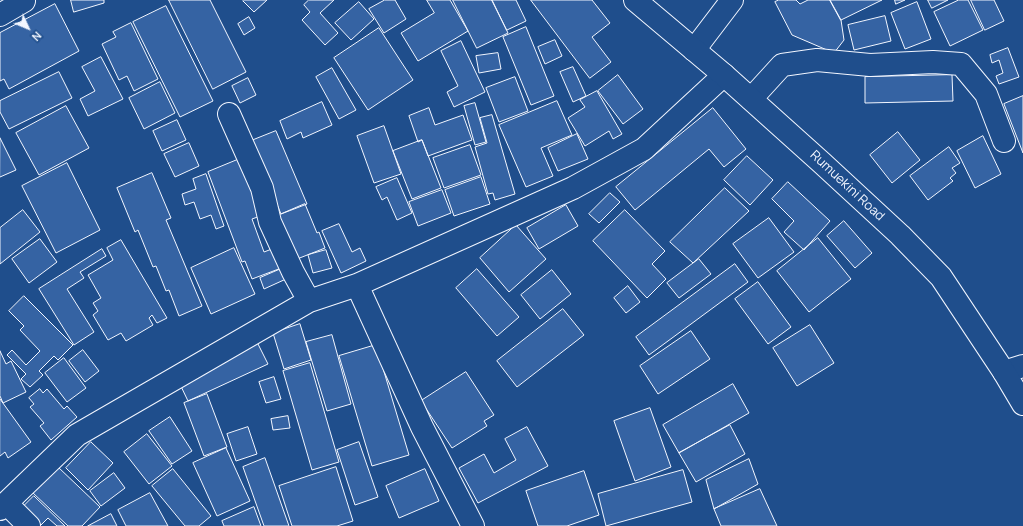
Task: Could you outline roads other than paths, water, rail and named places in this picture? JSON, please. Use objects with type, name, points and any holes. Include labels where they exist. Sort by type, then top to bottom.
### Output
[{"type":"street","name":"Rumuekini Road","points":[[635,0],[724,75],[822,163],[900,235],[941,277],[1014,369],[1023,404]]},
{"type":"street","points":[[694,50],[732,0]]},
{"type":"street","points":[[0,15],[24,1]]},
{"type":"street","points":[[751,99],[782,66],[817,60],[870,65],[933,62],[961,64],[986,94],[1004,141]]},
{"type":"street","points":[[29,526],[3,506],[77,435],[309,301],[357,285],[573,188],[644,149],[724,75]]},
{"type":"street","points":[[229,114],[262,188],[270,222],[293,272],[309,301]]},
{"type":"street","points":[[357,285],[422,427],[472,526]]}]
